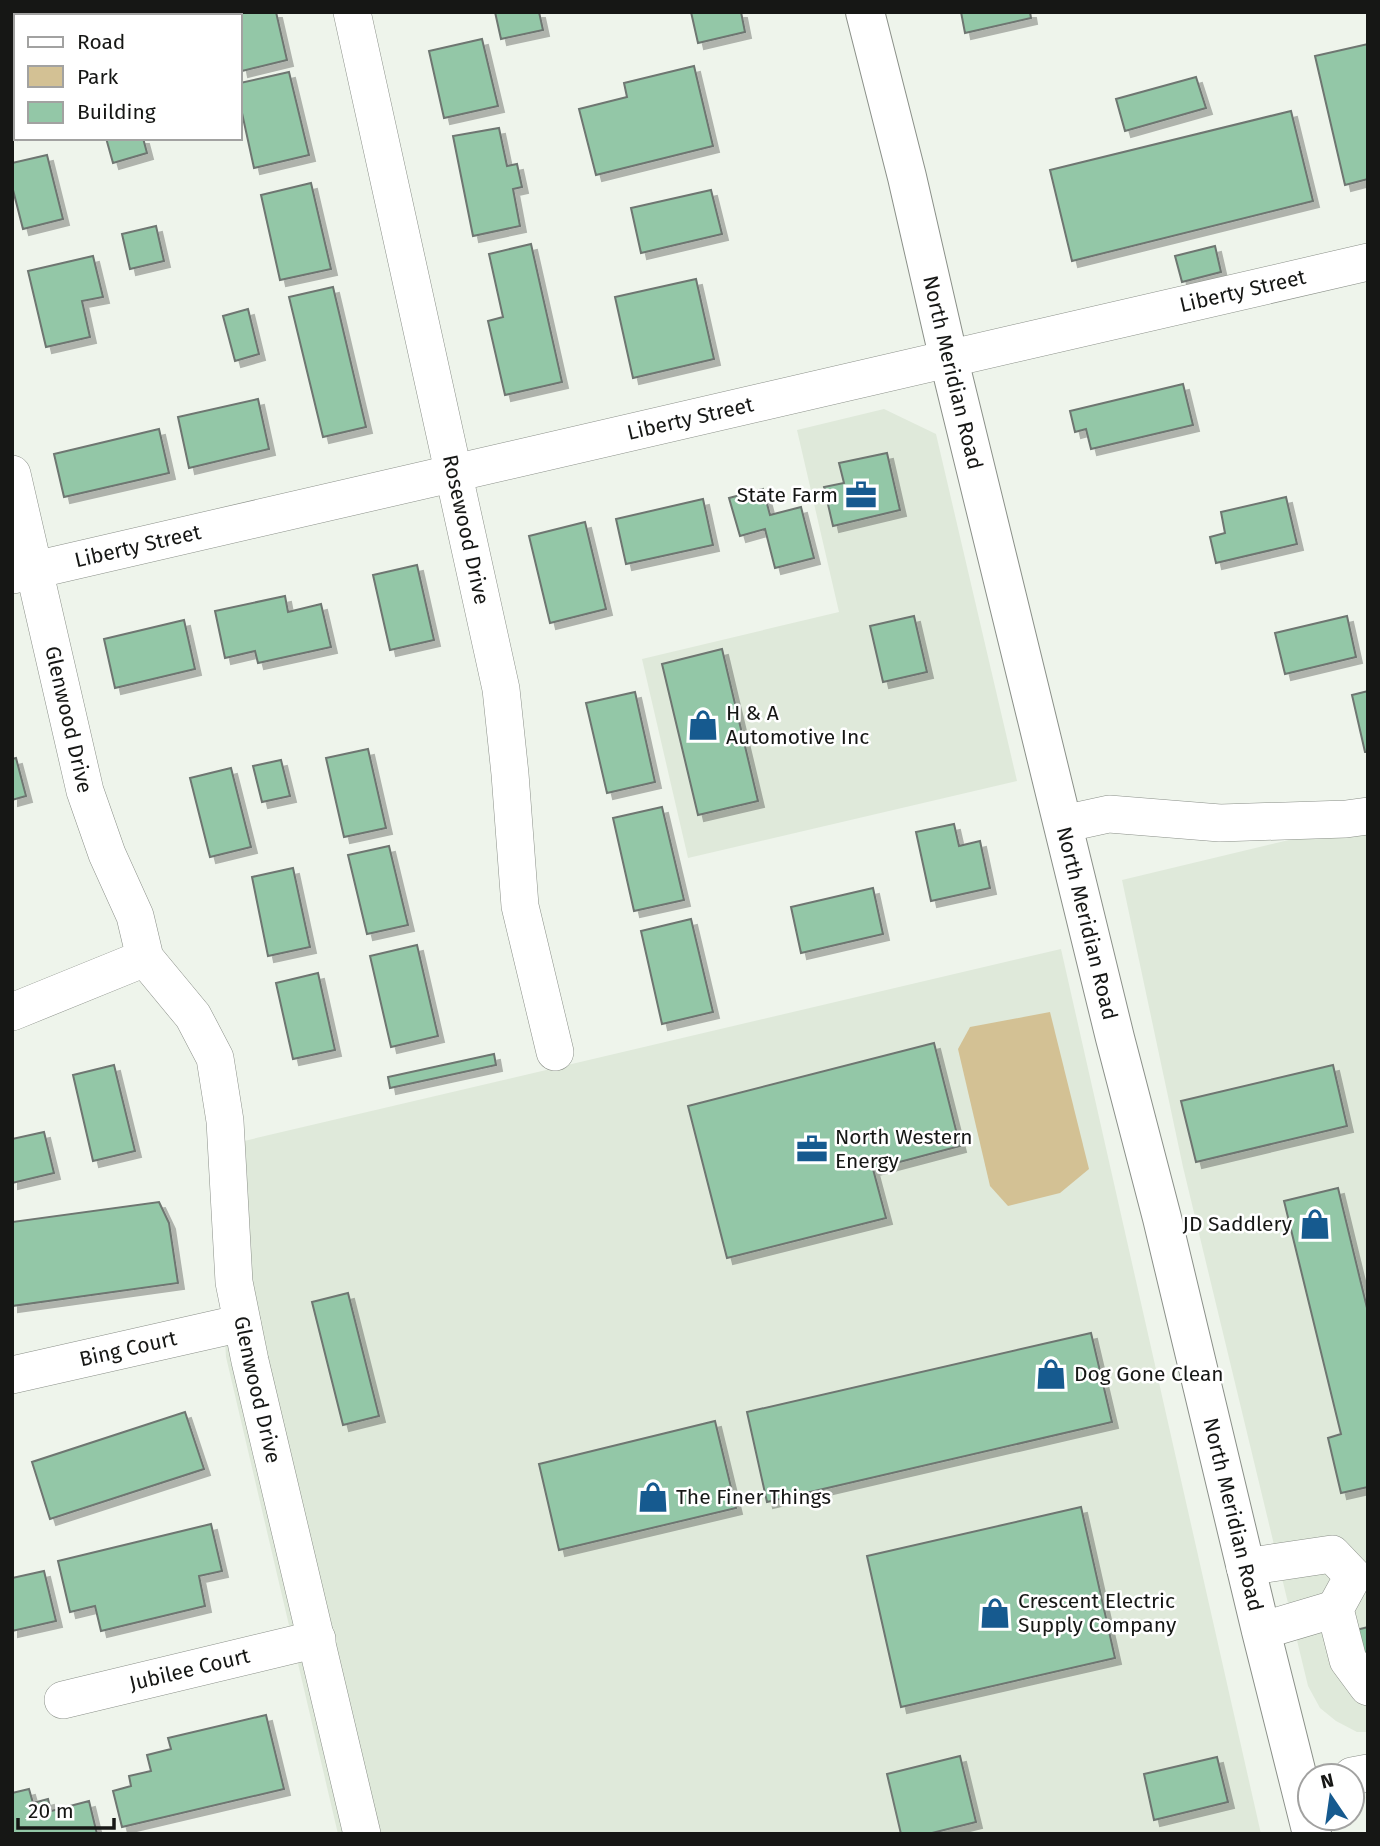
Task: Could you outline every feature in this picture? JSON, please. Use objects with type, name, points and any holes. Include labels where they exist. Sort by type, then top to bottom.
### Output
[{"type":"main road","name":"North Meridian Road","points":[[865,12],[1115,1038],[1162,1218],[1245,1567],[1298,1762]]},
{"type":"street","name":"Rosewood Drive","points":[[352,12],[501,689],[520,906],[555,1052]]},
{"type":"street","name":"Liberty Street","points":[[24,572],[1368,262]]},
{"type":"street","name":"Glenwood Drive","points":[[12,474],[24,572],[85,791],[107,854],[135,916],[145,958],[193,1016],[215,1058],[225,1121],[234,1282],[362,1834]]},
{"type":"street","points":[[1063,824],[1109,814],[1220,823],[1368,816]]},
{"type":"street","points":[[12,1012],[145,958]]},
{"type":"street","name":"Bing Court","points":[[12,1375],[242,1323]]},
{"type":"street","points":[[1245,1567],[1332,1554],[1353,1576],[1335,1609],[1348,1660],[1368,1687]]},
{"type":"street","points":[[1261,1631],[1335,1609]]},
{"type":"street","name":"Jubilee Court","points":[[62,1700],[317,1639]]},
{"type":"shaded area","points":[[884,409],[936,434],[1017,781],[688,858],[642,659],[839,612],[797,430]]},
{"type":"shaded area","points":[[1368,821],[1368,1732],[1357,1732],[1336,1721],[1320,1708],[1308,1686],[1183,1167],[1122,880]]},
{"type":"shaded area","points":[[1061,949],[1261,1834],[338,1834],[226,1357],[214,1148]]},
{"type":"green space","points":[[1050,1012],[1089,1169],[1060,1193],[1008,1206],[990,1186],[958,1049],[970,1027]]},
{"type":"building","points":[[276,12],[287,60],[242,71],[242,14],[228,14]]},
{"type":"building","points":[[495,12],[539,12],[543,30],[501,39]]},
{"type":"building","points":[[691,12],[741,12],[745,32],[698,43]]},
{"type":"building","points":[[961,12],[1030,12],[1031,18],[965,33]]},
{"type":"building","points":[[482,39],[498,106],[444,118],[429,51]]},
{"type":"building","points":[[1368,44],[1368,179],[1345,185],[1315,56]]},
{"type":"building","points":[[14,66],[12,134],[12,67]]},
{"type":"building","points":[[694,66],[713,146],[596,175],[579,109],[627,97],[624,83]]},
{"type":"building","points":[[289,72],[309,155],[254,168],[242,113],[242,83]]},
{"type":"building","points":[[1196,77],[1206,108],[1125,131],[1116,99]]},
{"type":"building","points":[[1291,111],[1313,201],[1072,261],[1050,170]]},
{"type":"building","points":[[499,128],[507,166],[517,164],[522,187],[513,189],[520,226],[473,236],[453,136]]},
{"type":"building","points":[[107,140],[144,140],[147,153],[113,163]]},
{"type":"building","points":[[47,155],[63,219],[23,229],[12,186],[12,163]]},
{"type":"building","points":[[311,183],[331,269],[280,280],[261,195]]},
{"type":"building","points":[[711,190],[722,234],[641,253],[631,208]]},
{"type":"building","points":[[156,226],[164,261],[130,269],[122,234]]},
{"type":"building","points":[[531,244],[562,382],[505,395],[488,321],[503,317],[489,254]]},
{"type":"building","points":[[1215,246],[1221,272],[1182,282],[1175,256]]},
{"type":"building","points":[[93,256],[103,297],[82,301],[90,337],[46,347],[28,271]]},
{"type":"building","points":[[696,279],[714,359],[633,378],[615,297]]},
{"type":"building","points":[[333,287],[366,427],[323,437],[289,297]]},
{"type":"building","points":[[248,309],[259,354],[235,361],[223,316]]},
{"type":"building","points":[[1183,384],[1193,425],[1091,449],[1086,429],[1075,432],[1070,411]]},
{"type":"building","points":[[258,399],[269,449],[189,468],[178,417]]},
{"type":"building","points":[[159,429],[169,473],[64,497],[54,454]]},
{"type":"building","points":[[887,453],[900,510],[833,526],[824,487],[844,483],[839,463]]},
{"type":"building","points":[[763,489],[770,515],[801,507],[814,558],[775,568],[765,529],[740,536],[729,498]]},
{"type":"building","points":[[1286,497],[1297,544],[1216,563],[1210,537],[1225,533],[1221,512]]},
{"type":"building","points":[[703,499],[713,545],[626,564],[616,519]]},
{"type":"building","points":[[585,522],[606,609],[550,623],[529,536]]},
{"type":"building","points":[[417,565],[434,640],[390,650],[373,575]]},
{"type":"building","points":[[285,596],[288,612],[321,604],[331,647],[258,663],[255,651],[225,658],[215,611]]},
{"type":"building","points":[[914,616],[927,672],[883,682],[870,626]]},
{"type":"building","points":[[1347,616],[1356,657],[1285,674],[1275,633]]},
{"type":"building","points":[[184,620],[195,669],[115,688],[104,639]]},
{"type":"building","points":[[722,649],[758,801],[698,815],[662,664]]},
{"type":"building","points":[[1368,691],[1368,752],[1365,752],[1352,695]]},
{"type":"building","points":[[635,692],[655,782],[607,793],[586,703]]},
{"type":"building","points":[[368,749],[386,828],[344,837],[326,758]]},
{"type":"building","points":[[16,758],[26,796],[12,800],[12,759]]},
{"type":"building","points":[[281,760],[290,796],[262,802],[253,766]]},
{"type":"building","points":[[231,768],[251,847],[210,857],[190,778]]},
{"type":"building","points":[[662,807],[684,900],[634,911],[613,818]]},
{"type":"building","points":[[954,824],[959,846],[980,841],[990,888],[931,901],[916,832]]},
{"type":"building","points":[[389,846],[408,925],[367,934],[348,855]]},
{"type":"building","points":[[293,868],[310,947],[268,956],[252,877]]},
{"type":"building","points":[[873,888],[883,934],[801,953],[791,907]]},
{"type":"building","points":[[691,919],[713,1012],[662,1024],[641,931]]},
{"type":"building","points":[[417,945],[438,1036],[391,1047],[370,956]]},
{"type":"building","points":[[318,973],[335,1050],[293,1059],[276,983]]},
{"type":"building","points":[[934,1043],[960,1146],[873,1169],[886,1218],[727,1258],[688,1106]]},
{"type":"building","points":[[494,1054],[496,1065],[390,1088],[388,1077]]},
{"type":"building","points":[[114,1065],[135,1151],[93,1161],[73,1075]]},
{"type":"building","points":[[1333,1065],[1347,1126],[1196,1162],[1181,1101]]},
{"type":"building","points":[[44,1132],[54,1173],[12,1183],[12,1139]]},
{"type":"building","points":[[1338,1188],[1368,1312],[1368,1487],[1341,1493],[1328,1438],[1341,1434],[1284,1201]]},
{"type":"building","points":[[159,1202],[169,1223],[178,1283],[12,1306],[12,1222]]},
{"type":"building","points":[[348,1293],[379,1416],[343,1425],[312,1302]]},
{"type":"building","points":[[1091,1333],[1112,1422],[767,1502],[747,1412]]},
{"type":"building","points":[[185,1412],[204,1469],[50,1519],[32,1462]]},
{"type":"building","points":[[715,1421],[736,1508],[559,1550],[539,1464]]},
{"type":"building","points":[[1081,1507],[1115,1658],[901,1707],[867,1556]]},
{"type":"building","points":[[211,1524],[222,1571],[199,1576],[205,1606],[101,1631],[95,1606],[70,1612],[58,1561]]},
{"type":"building","points":[[44,1571],[56,1621],[12,1631],[12,1578]]},
{"type":"building","points":[[1368,1627],[1368,1657],[1362,1658],[1356,1630]]},
{"type":"building","points":[[266,1715],[284,1789],[122,1827],[113,1791],[131,1786],[129,1776],[151,1771],[147,1755],[171,1749],[168,1738]]},
{"type":"building","points":[[960,1756],[976,1822],[928,1834],[901,1834],[887,1774]]},
{"type":"building","points":[[1217,1757],[1228,1802],[1154,1820],[1144,1774]]},
{"type":"building","points":[[29,1789],[33,1803],[48,1799],[51,1811],[89,1801],[97,1834],[12,1834],[12,1793]]},
{"type":"place","name":"State Farm","points":[[861,495]]},
{"type":"place","name":"H & A Automotive Inc","points":[[703,725]]},
{"type":"place","name":"North Western Energy","points":[[812,1149]]},
{"type":"place","name":"JD Saddlery","points":[[1315,1224]]},
{"type":"place","name":"Dog Gone Clean","points":[[1051,1374]]},
{"type":"place","name":"The Finer Things","points":[[653,1497]]},
{"type":"place","name":"Crescent Electric Supply Company","points":[[995,1613]]}]
